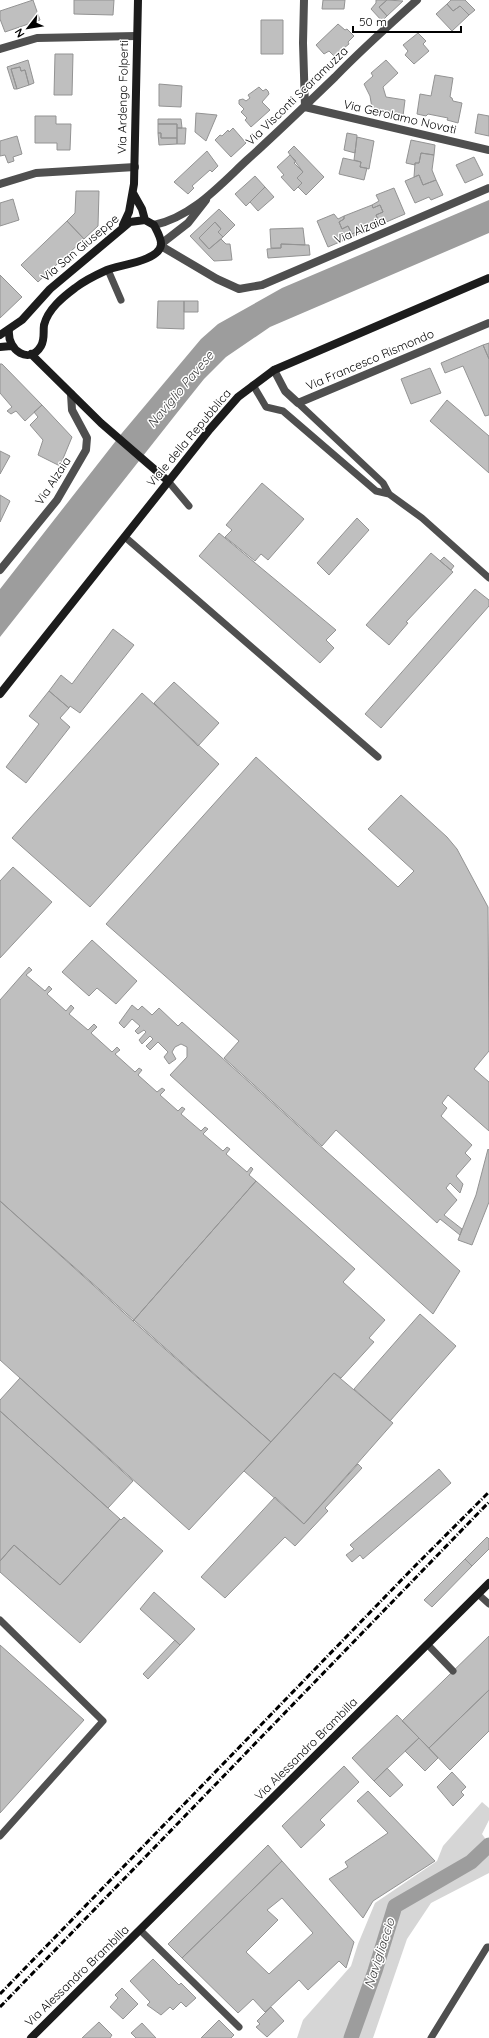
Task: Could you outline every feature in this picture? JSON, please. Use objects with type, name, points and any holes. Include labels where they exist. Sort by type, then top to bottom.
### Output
[{"type":"street","name":"Via Ardengo Folperti","points":[[121,229],[130,212],[135,167],[136,36],[138,0]]},
{"type":"street","points":[[304,0],[303,43],[305,108]]},
{"type":"street","name":"Via Visconti Scaramuzza","points":[[154,225],[170,222],[211,193],[305,108],[335,76],[416,0]]},
{"type":"street","points":[[0,49],[37,38],[136,36]]},
{"type":"street","name":"Via Gerolamo Novati","points":[[305,108],[489,150]]},
{"type":"street","points":[[0,184],[36,173],[135,167]]},
{"type":"street","name":"Via Alzaia","points":[[161,245],[217,279],[239,289],[262,285],[489,188]]},
{"type":"street","points":[[9,330],[8,338],[11,346],[16,352],[31,354],[41,346],[44,336],[44,326],[48,314],[54,306],[75,288],[108,270],[145,260],[153,256],[161,245],[154,225],[145,220],[142,209],[133,193]]},
{"type":"street","name":"Via Visconti Scaramuzza","points":[[161,245],[188,223],[211,193]]},
{"type":"street","name":"Via San Giuseppe","points":[[0,335],[22,320],[50,288],[121,229],[130,222],[145,220]]},
{"type":"street","name":"Viale della Repubblica","points":[[0,694],[168,481],[238,397],[274,370],[489,278]]},
{"type":"street","name":"Via Francesco Rismondo","points":[[274,370],[285,391],[298,403],[489,324]]},
{"type":"street","points":[[0,347],[11,346]]},
{"type":"street","points":[[31,354],[107,428],[168,481]]},
{"type":"street","name":"Via Alzaia","points":[[0,570],[57,500],[86,450],[87,438],[72,410],[71,394]]},
{"type":"street","name":"Via Alessandro Brambilla","points":[[31,2038],[488,1585]]},
{"type":"lane","points":[[108,270],[121,300]]},
{"type":"lane","points":[[253,385],[266,407],[283,411],[376,491],[389,494],[422,518],[489,578]]},
{"type":"lane","points":[[298,403],[383,483],[389,494]]},
{"type":"lane","points":[[168,481],[189,506]]},
{"type":"lane","points":[[125,537],[378,757]]},
{"type":"lane","points":[[478,1594],[489,1604]]},
{"type":"lane","points":[[0,1620],[103,1721],[0,1836]]},
{"type":"lane","points":[[428,1645],[453,1671]]},
{"type":"lane","name":"Via Alessandro Brambilla","points":[[140,1930],[238,2027]]},
{"type":"lane","points":[[432,2038],[488,1946]]},
{"type":"shaded area","points":[[482,1802],[489,1808],[489,1820],[482,1834],[489,1844],[489,1873],[431,1903],[407,1939],[373,2038],[297,2038],[303,2020],[351,1966],[358,1944],[375,1903],[437,1861],[443,1846]]},
{"type":"water","name":"Naviglio Pavese","points":[[489,200],[489,233],[270,327],[226,357],[204,379],[0,637],[0,589],[122,433],[201,339],[218,324],[282,288]]},
{"type":"building","points":[[33,0],[40,20],[5,32],[0,19],[0,11]]},
{"type":"building","points":[[74,0],[114,0],[113,15],[74,14]]},
{"type":"building","points":[[323,0],[345,0],[344,9],[322,9]]},
{"type":"building","points":[[376,0],[387,0],[379,7],[387,16],[382,21],[371,9],[376,3]]},
{"type":"building","points":[[387,0],[403,1],[387,16],[379,7]]},
{"type":"building","points":[[451,0],[465,0],[475,10],[469,15],[460,6],[453,11],[447,4]]},
{"type":"building","points":[[447,4],[453,11],[460,6],[469,15],[452,31],[436,14]]},
{"type":"building","points":[[261,20],[283,20],[283,54],[261,54]]},
{"type":"building","points":[[338,24],[345,30],[347,29],[354,36],[348,42],[349,44],[334,56],[329,51],[324,54],[316,45]]},
{"type":"building","points":[[418,33],[426,41],[423,44],[429,51],[414,64],[405,55],[408,51],[403,45]]},
{"type":"building","points":[[55,54],[73,54],[72,95],[54,95]]},
{"type":"building","points":[[28,60],[34,83],[29,85],[25,70],[21,71],[20,67],[11,69],[17,89],[14,89],[7,67]]},
{"type":"building","points":[[386,60],[398,73],[383,87],[386,97],[405,100],[403,116],[372,108],[370,96],[364,84],[373,76],[371,73]]},
{"type":"building","points":[[20,67],[21,71],[25,70],[29,85],[17,89],[11,69]]},
{"type":"building","points":[[435,75],[453,78],[450,97],[453,101],[462,103],[458,123],[447,120],[448,118],[428,114],[426,116],[417,114],[420,94],[431,96]]},
{"type":"building","points":[[159,84],[182,86],[181,107],[159,106]]},
{"type":"building","points":[[259,87],[263,91],[266,89],[268,91],[269,94],[262,102],[270,110],[251,127],[245,120],[247,118],[241,112],[244,109],[239,104],[239,100],[243,99],[246,101],[250,98],[248,95]]},
{"type":"building","points":[[196,113],[217,115],[206,141],[195,132]]},
{"type":"building","points":[[478,114],[489,116],[489,136],[475,133]]},
{"type":"building","points":[[35,116],[56,116],[56,124],[71,124],[70,150],[57,150],[57,143],[35,143]]},
{"type":"building","points":[[158,119],[181,119],[182,128],[177,128],[177,124],[158,124]]},
{"type":"building","points":[[158,124],[177,124],[177,138],[161,138],[161,133],[158,133]]},
{"type":"building","points":[[177,128],[186,128],[185,144],[177,144]]},
{"type":"building","points":[[233,128],[246,143],[231,157],[215,140],[220,135],[222,136],[228,130],[229,132]]},
{"type":"building","points":[[158,133],[161,133],[161,138],[177,138],[177,144],[159,145]]},
{"type":"building","points":[[347,133],[357,135],[355,153],[344,150]]},
{"type":"building","points":[[17,136],[22,154],[13,157],[14,161],[8,163],[5,155],[0,156],[0,141]]},
{"type":"building","points":[[357,137],[374,141],[369,169],[360,167],[361,162],[354,160]]},
{"type":"building","points":[[411,140],[435,145],[434,155],[421,153],[419,163],[415,163],[415,165],[406,163]]},
{"type":"building","points":[[294,146],[324,177],[306,195],[298,187],[302,183],[297,178],[303,172],[288,152]]},
{"type":"building","points":[[207,151],[218,166],[212,172],[210,170],[192,186],[194,188],[188,194],[174,182]]},
{"type":"building","points":[[421,153],[434,155],[432,170],[436,180],[423,185],[419,175],[414,177],[415,163],[419,163]]},
{"type":"building","points":[[290,155],[296,161],[294,163],[303,172],[297,178],[302,183],[294,191],[281,177],[284,175],[277,167]]},
{"type":"building","points":[[474,157],[483,175],[465,183],[456,165]]},
{"type":"building","points":[[343,158],[361,162],[360,167],[367,168],[364,180],[339,174]]},
{"type":"building","points":[[419,175],[423,185],[436,180],[443,195],[431,200],[429,197],[415,203],[405,181]]},
{"type":"building","points":[[255,176],[265,187],[246,206],[235,194]]},
{"type":"building","points":[[265,187],[274,197],[258,211],[250,202]]},
{"type":"building","points":[[394,188],[405,214],[328,247],[317,221],[334,214],[338,219],[344,216],[344,219],[339,222],[342,229],[348,226],[352,234],[379,222],[376,215],[383,212],[380,205],[373,208],[372,205],[379,201],[376,195]]},
{"type":"building","points":[[76,191],[99,191],[98,226],[84,239],[67,221],[75,213]]},
{"type":"building","points":[[13,199],[19,220],[0,226],[0,203]]},
{"type":"building","points":[[372,205],[373,208],[380,205],[383,212],[376,215],[379,222],[352,234],[348,226],[342,229],[339,222],[344,219],[344,216]]},
{"type":"building","points":[[219,209],[235,225],[223,237],[218,232],[221,229],[215,222],[199,238],[209,249],[221,239],[226,244],[230,244],[232,260],[214,261],[190,236]]},
{"type":"building","points":[[67,221],[84,239],[38,282],[21,265]]},
{"type":"building","points":[[215,222],[221,229],[218,232],[223,237],[209,249],[199,238]]},
{"type":"building","points":[[303,228],[305,245],[281,244],[281,248],[271,248],[270,229]]},
{"type":"building","points":[[281,244],[309,245],[310,255],[268,258],[267,249],[281,248]]},
{"type":"building","points":[[0,275],[22,297],[0,318]]},
{"type":"building","points":[[158,301],[184,301],[184,329],[157,328]]},
{"type":"building","points":[[184,301],[198,301],[198,312],[184,312]]},
{"type":"building","points":[[489,343],[489,359],[483,345]]},
{"type":"building","points":[[483,345],[489,359],[489,415],[485,416],[463,366],[445,373],[441,363]]},
{"type":"building","points":[[0,364],[2,364],[42,405],[25,421],[16,411],[11,414],[7,411],[12,407],[0,393]]},
{"type":"building","points":[[430,368],[441,393],[411,404],[401,379]]},
{"type":"building","points":[[447,400],[489,436],[489,473],[430,421]]},
{"type":"building","points":[[42,405],[72,437],[60,466],[38,455],[43,440],[30,425],[38,417],[34,412]]},
{"type":"building","points":[[0,451],[10,456],[0,474]]},
{"type":"building","points":[[262,483],[304,519],[268,560],[261,554],[255,561],[225,537],[232,530],[226,525]]},
{"type":"building","points":[[0,495],[10,501],[0,522]]},
{"type":"building","points":[[357,518],[369,530],[329,575],[317,563]]},
{"type":"building","points":[[219,533],[336,630],[326,640],[334,648],[320,663],[199,556]]},
{"type":"building","points":[[431,553],[453,572],[406,622],[408,623],[389,645],[366,625]]},
{"type":"building","points":[[444,557],[454,566],[451,570],[440,561]]},
{"type":"building","points":[[475,589],[489,600],[489,606],[381,728],[365,714]]},
{"type":"building","points":[[113,629],[134,645],[80,713],[70,706],[69,708],[49,691],[61,675],[72,684]]},
{"type":"building","points":[[174,682],[219,723],[198,746],[154,703]]},
{"type":"building","points":[[49,691],[69,708],[60,718],[70,727],[26,783],[6,767],[39,724],[29,716]]},
{"type":"building","points":[[142,693],[219,764],[90,907],[12,838]]},
{"type":"building","points":[[256,757],[398,887],[414,871],[368,829],[401,795],[447,837],[457,849],[488,907],[489,1051],[474,1069],[489,1082],[489,1131],[448,1095],[442,1103],[447,1108],[441,1116],[472,1145],[465,1153],[471,1159],[456,1176],[463,1184],[460,1193],[450,1183],[446,1188],[457,1200],[444,1215],[462,1229],[460,1235],[440,1219],[437,1223],[336,1130],[322,1146],[224,1058],[239,1041],[106,924]]},
{"type":"building","points":[[13,867],[52,902],[0,958],[0,881]]},
{"type":"building","points":[[92,940],[137,981],[116,1004],[97,988],[89,996],[62,972]]},
{"type":"building","points":[[29,967],[32,970],[26,975],[45,991],[49,986],[52,989],[47,994],[66,1011],[71,1005],[74,1008],[69,1014],[88,1030],[94,1024],[97,1027],[91,1033],[112,1052],[117,1047],[120,1050],[115,1054],[135,1072],[139,1068],[142,1070],[138,1075],[157,1092],[162,1088],[165,1090],[160,1095],[178,1111],[182,1107],[185,1109],[181,1114],[201,1131],[205,1127],[208,1129],[203,1134],[223,1151],[227,1147],[230,1149],[226,1154],[247,1172],[251,1167],[253,1169],[249,1175],[256,1181],[133,1321],[0,1201],[0,1000]]},
{"type":"building","points":[[132,1005],[138,1010],[142,1006],[152,1015],[159,1008],[178,1026],[182,1022],[460,1271],[433,1314],[170,1075],[187,1057],[187,1047],[181,1044],[175,1047],[172,1052],[176,1059],[169,1064],[164,1057],[168,1052],[158,1042],[150,1050],[146,1046],[153,1039],[150,1036],[142,1044],[139,1040],[146,1032],[144,1030],[138,1034],[135,1031],[140,1026],[132,1019],[124,1028],[119,1023]]},
{"type":"building","points":[[488,1149],[489,1202],[472,1245],[458,1240],[476,1195]]},
{"type":"building","points":[[256,1181],[355,1269],[343,1282],[385,1320],[369,1338],[374,1342],[341,1378],[334,1373],[271,1442],[133,1321]]},
{"type":"building","points":[[0,1201],[271,1442],[189,1530],[0,1360]]},
{"type":"building","points":[[420,1314],[456,1346],[390,1421],[354,1389]]},
{"type":"building","points":[[334,1373],[393,1423],[304,1524],[244,1471]]},
{"type":"building","points":[[20,1378],[133,1481],[108,1508],[0,1411],[0,1400]]},
{"type":"building","points":[[0,1411],[120,1519],[60,1585],[14,1545],[0,1561]]},
{"type":"building","points":[[358,1464],[362,1468],[325,1508],[328,1511],[295,1546],[285,1537],[225,1598],[201,1577],[275,1497],[304,1524]]},
{"type":"building","points":[[439,1469],[451,1483],[363,1559],[360,1555],[352,1562],[346,1555],[354,1549],[350,1545]]},
{"type":"building","points":[[124,1517],[163,1551],[80,1643],[0,1572],[0,1561],[14,1545],[60,1585],[120,1519],[121,1520]]},
{"type":"building","points":[[487,1537],[489,1539],[489,1549],[472,1566],[465,1559]]},
{"type":"building","points":[[465,1559],[472,1566],[432,1607],[424,1600]]},
{"type":"building","points":[[154,1592],[195,1629],[180,1645],[140,1609]]},
{"type":"building","points":[[489,1636],[489,1690],[429,1748],[402,1721]]},
{"type":"building","points":[[175,1640],[180,1645],[148,1679],[143,1674]]},
{"type":"building","points":[[0,1645],[84,1720],[0,1813]]},
{"type":"building","points":[[489,1690],[489,1731],[450,1770],[429,1748]]},
{"type":"building","points":[[397,1715],[419,1738],[374,1781],[352,1758]]},
{"type":"building","points":[[419,1738],[438,1758],[425,1771],[405,1751]]},
{"type":"building","points":[[344,1766],[359,1782],[320,1820],[325,1825],[301,1848],[282,1826]]},
{"type":"building","points":[[387,1768],[403,1785],[390,1797],[374,1781]]},
{"type":"building","points":[[452,1772],[466,1787],[461,1792],[464,1795],[453,1806],[437,1787]]},
{"type":"building","points":[[368,1791],[435,1861],[373,1901],[363,1918],[329,1879],[348,1867],[345,1862],[388,1833],[357,1801]]},
{"type":"building","points":[[268,1845],[282,1861],[182,1958],[168,1944]]},
{"type":"building","points":[[282,1861],[354,1942],[346,1968],[339,1961],[308,1990],[299,1980],[265,2012],[253,1999],[238,2013],[182,1958]],"holes":[[[282,1898],[313,1933],[269,1974],[246,1952],[278,1920],[267,1910]]]},
{"type":"building","points":[[153,1959],[179,1985],[181,1983],[196,1998],[186,2007],[181,2002],[173,2010],[170,2007],[161,2015],[147,2005],[150,2002],[130,1981]]},
{"type":"building","points":[[122,1988],[138,2004],[123,2019],[110,2007],[118,1998],[115,1995]]},
{"type":"building","points":[[271,2007],[284,2021],[267,2037],[256,2027],[260,2024],[257,2021]]},
{"type":"building","points":[[219,2020],[234,2035],[231,2038],[201,2038]]},
{"type":"building","points":[[99,2022],[112,2035],[110,2038],[82,2038]]},
{"type":"building","points":[[142,2023],[156,2038],[136,2038],[131,2033]]},
{"type":"waterway","name":"Navigliaccio","points":[[351,2038],[375,1971],[395,1906],[471,1862],[489,1845]]},
{"type":"railway","points":[[0,1994],[414,1567],[489,1492]]},
{"type":"railway","points":[[0,2007],[489,1502]]}]
